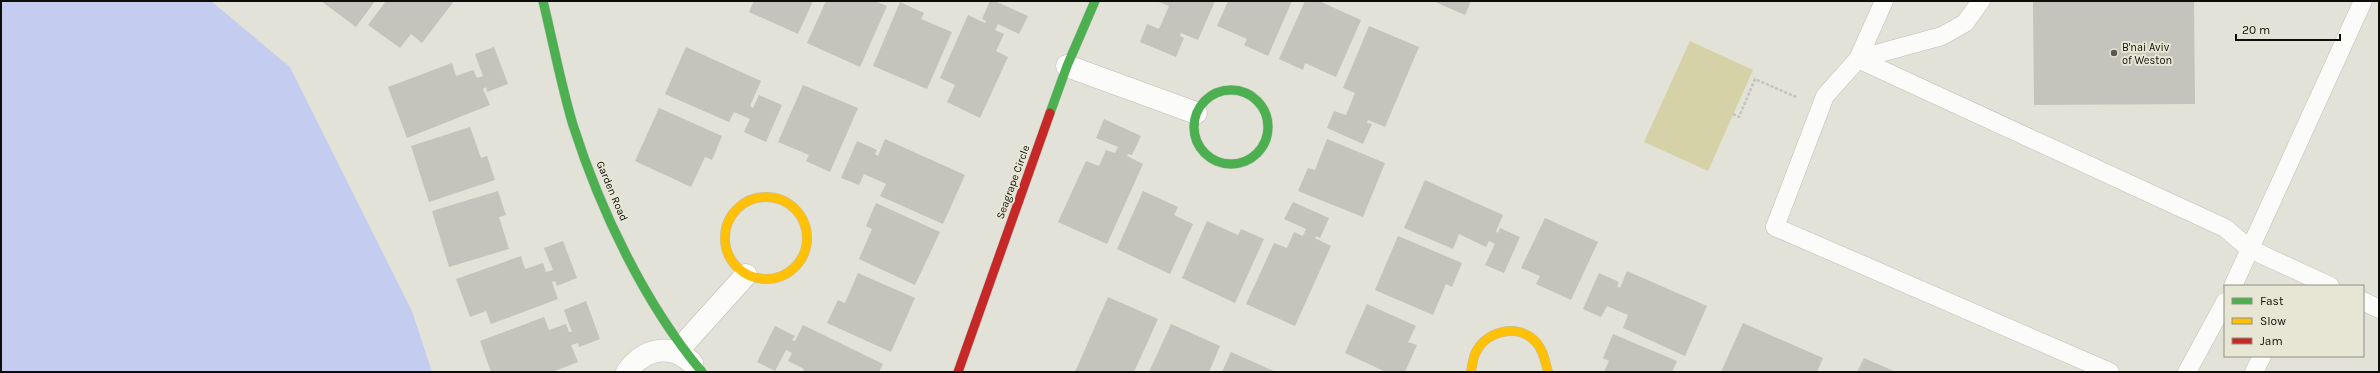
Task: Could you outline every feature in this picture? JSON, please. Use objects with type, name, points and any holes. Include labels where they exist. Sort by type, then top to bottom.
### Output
[{"type":"street","name":"Garden Road","points":[[543,1],[573,124],[596,191],[646,291],[681,347],[698,370]]},
{"type":"street","name":"Seagrape Circle","points":[[958,372],[1067,66],[1095,1]]},
{"type":"street","points":[[1067,66],[1196,113]]},
{"type":"street","points":[[1226,90],[1239,91],[1251,96],[1260,104],[1267,116],[1269,128],[1266,141],[1259,152],[1249,160],[1236,164],[1224,164],[1212,159],[1202,150],[1196,139],[1194,126],[1196,113],[1208,98],[1226,90]]},
{"type":"street","points":[[772,197],[786,202],[797,210],[804,223],[808,237],[806,251],[793,269],[774,279],[760,279],[746,275],[735,266],[727,254],[724,240],[729,219],[744,203],[757,198],[772,197]]},
{"type":"street","points":[[681,347],[746,275]]},
{"type":"street","points":[[1471,372],[1472,360],[1477,348],[1486,338],[1497,332],[1509,330],[1522,332],[1533,338],[1542,348],[1547,359],[1548,372]]},
{"type":"street","points":[[627,372],[634,362],[645,354],[659,350],[672,351],[685,356],[698,370]]},
{"type":"lane","points":[[1884,1],[1858,59],[1825,96],[1775,227],[2110,372]]},
{"type":"lane","points":[[1858,59],[1942,36],[1965,23],[1981,1]]},
{"type":"lane","points":[[2233,285],[2363,1]]},
{"type":"lane","points":[[1858,59],[2225,228],[2250,249],[2297,279],[2325,285]]},
{"type":"lane","points":[[2364,302],[2379,309]]},
{"type":"lane","points":[[2187,372],[2224,304]]},
{"type":"lane","points":[[2254,372],[2262,357]]},
{"type":"path","points":[[1733,114],[1739,117],[1756,79],[1820,108]]},
{"type":"shaded area","points":[[1690,41],[1753,70],[1708,171],[1644,142]]},
{"type":"water","points":[[1,1],[211,1],[290,67],[412,311],[432,372],[1,372]]},
{"type":"building","points":[[321,1],[375,1],[356,27]]},
{"type":"building","points":[[386,1],[454,1],[422,43],[411,34],[400,48],[368,25]]},
{"type":"building","points":[[754,1],[813,1],[798,34],[749,12]]},
{"type":"building","points":[[826,1],[875,1],[887,6],[860,67],[807,43]]},
{"type":"building","points":[[990,1],[995,1],[1028,16],[1019,34],[998,24],[995,30],[1004,34],[996,51],[1008,57],[980,118],[947,102],[955,85],[940,78],[968,15],[985,23],[986,21],[982,19]]},
{"type":"building","points":[[1156,1],[1215,1],[1198,40],[1181,33],[1180,36],[1184,38],[1176,57],[1140,42],[1147,24],[1159,29],[1169,6]]},
{"type":"building","points":[[1228,1],[1292,1],[1268,56],[1244,45],[1247,39],[1217,26]]},
{"type":"building","points":[[1305,1],[1319,1],[1361,20],[1336,77],[1305,63],[1303,70],[1279,59]]},
{"type":"building","points":[[1433,1],[1471,1],[1465,15]]},
{"type":"building","name":"B'nai Aviv of Weston","points":[[2033,1],[2194,1],[2195,104],[2034,105]]},
{"type":"building","points":[[900,2],[924,13],[921,19],[952,32],[927,89],[873,66]]},
{"type":"building","points":[[1369,26],[1419,47],[1385,127],[1368,120],[1367,123],[1372,124],[1363,144],[1327,128],[1334,111],[1346,115],[1355,93],[1343,88]]},
{"type":"building","points":[[494,47],[508,84],[487,92],[486,87],[483,89],[490,105],[407,138],[388,87],[452,63],[456,76],[473,70],[477,78],[483,76],[475,54]]},
{"type":"building","points":[[686,47],[761,81],[750,106],[753,108],[759,95],[782,105],[766,142],[744,132],[750,119],[734,112],[729,122],[665,94]]},
{"type":"building","points":[[803,85],[858,108],[830,172],[806,161],[809,155],[778,142]]},
{"type":"building","points":[[659,108],[722,136],[712,160],[705,157],[691,187],[635,161]]},
{"type":"building","points":[[1104,119],[1141,136],[1132,155],[1128,154],[1127,156],[1143,164],[1107,244],[1058,222],[1086,161],[1099,166],[1106,150],[1115,153],[1118,147],[1096,138]]},
{"type":"building","points":[[470,127],[481,158],[487,156],[495,180],[429,202],[411,146]]},
{"type":"building","points":[[885,139],[965,175],[943,224],[880,196],[886,184],[864,174],[859,185],[841,178],[857,141],[877,150],[875,154],[878,156]]},
{"type":"building","points":[[1327,139],[1385,163],[1363,217],[1298,191],[1308,168],[1315,170]]},
{"type":"building","points":[[1425,180],[1503,215],[1496,231],[1498,233],[1500,228],[1520,237],[1504,273],[1485,265],[1495,244],[1489,241],[1486,247],[1459,234],[1453,249],[1404,228]]},
{"type":"building","points":[[498,191],[506,215],[499,217],[509,249],[449,267],[432,211]]},
{"type":"building","points":[[1143,191],[1178,207],[1174,215],[1193,224],[1170,274],[1117,249]]},
{"type":"building","points":[[1293,202],[1329,218],[1320,238],[1316,236],[1315,238],[1331,246],[1295,326],[1246,304],[1274,243],[1287,248],[1294,232],[1303,236],[1306,229],[1284,219]]},
{"type":"building","points":[[876,203],[940,232],[915,285],[859,259],[872,229],[866,226]]},
{"type":"building","points":[[1545,218],[1598,242],[1571,300],[1536,284],[1540,276],[1521,268]]},
{"type":"building","points":[[1207,221],[1238,235],[1241,229],[1264,239],[1235,303],[1182,278]]},
{"type":"building","points":[[1398,236],[1462,263],[1452,287],[1446,284],[1433,315],[1375,290]]},
{"type":"building","points":[[563,241],[577,278],[557,286],[555,281],[552,282],[558,299],[491,324],[486,311],[470,317],[456,279],[521,256],[525,269],[543,263],[546,272],[553,270],[544,248]]},
{"type":"building","points":[[1627,271],[1707,306],[1685,356],[1623,328],[1628,315],[1607,306],[1601,317],[1583,309],[1599,273],[1619,282],[1617,286],[1620,288]]},
{"type":"building","points":[[858,273],[915,298],[891,352],[827,323],[838,300],[845,303]]},
{"type":"building","points":[[1108,297],[1158,319],[1134,372],[1075,372]]},
{"type":"building","points":[[586,301],[600,339],[579,347],[578,343],[571,345],[578,362],[552,372],[491,372],[480,341],[544,317],[549,330],[566,324],[569,332],[572,332],[564,310]]},
{"type":"building","points":[[1367,304],[1416,326],[1408,342],[1417,345],[1405,372],[1386,372],[1345,353]]},
{"type":"building","points":[[1743,323],[1823,358],[1817,372],[1721,372]]},
{"type":"building","points":[[1171,324],[1220,346],[1209,372],[1149,372]]},
{"type":"building","points":[[803,325],[883,364],[879,372],[803,372],[804,369],[788,361],[792,353],[786,350],[775,371],[757,362],[775,326],[795,336],[792,340],[795,341]]},
{"type":"building","points":[[1613,334],[1677,361],[1672,372],[1604,372],[1609,361],[1603,358]]},
{"type":"building","points":[[1231,352],[1276,372],[1222,372]]},
{"type":"building","points":[[1864,358],[1896,372],[1857,372]]},
{"type":"traffic: fast","points":[[543,1],[573,125],[584,157],[611,223],[643,286],[681,345],[702,372]]},
{"type":"traffic: fast","points":[[1050,113],[1067,66],[1095,1]]},
{"type":"traffic: fast","points":[[1231,90],[1252,96],[1262,106],[1268,127],[1262,148],[1252,158],[1231,164],[1210,158],[1200,148],[1194,127],[1200,106],[1210,96],[1231,90]]},
{"type":"traffic: slow","points":[[758,197],[774,197],[789,204],[800,215],[807,230],[807,238],[807,246],[804,254],[795,267],[782,276],[774,279],[758,279],[743,272],[732,261],[725,246],[725,230],[732,215],[743,204],[758,197]]},
{"type":"traffic: slow","points":[[1471,372],[1474,356],[1480,346],[1494,335],[1511,331],[1528,335],[1538,344],[1545,359],[1548,372]]},
{"type":"traffic: jam","points":[[958,372],[1050,113]]},
{"type":"place","name":"B'nai Aviv of Weston","points":[[2114,53]]}]
